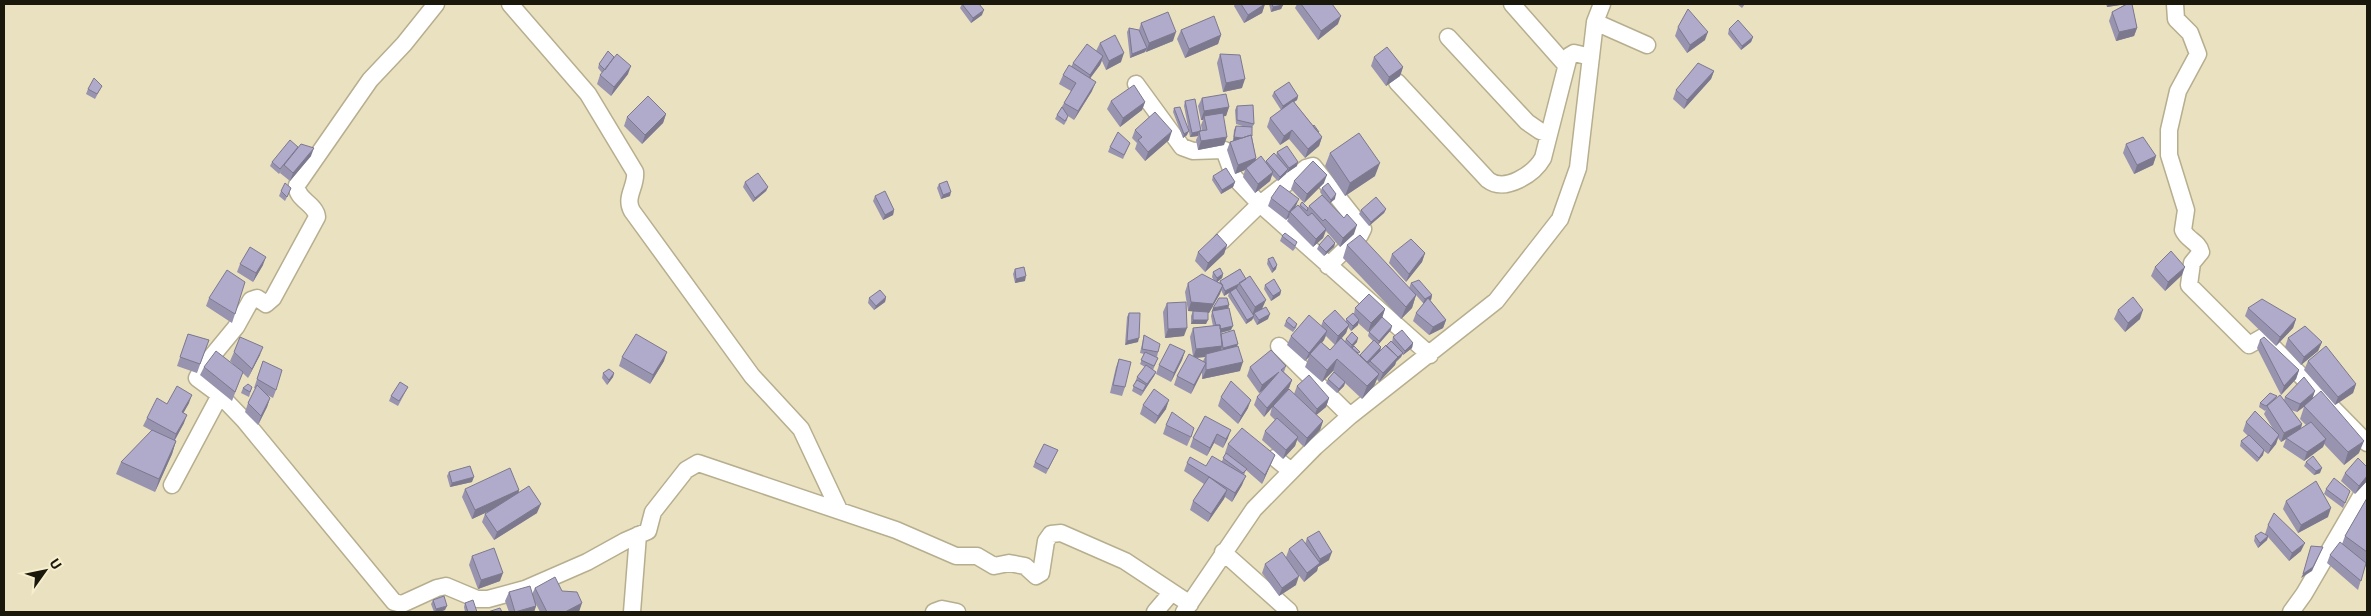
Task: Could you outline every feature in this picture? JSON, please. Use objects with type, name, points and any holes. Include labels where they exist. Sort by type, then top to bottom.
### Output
[{"type":"street","points":[[436,4],[404,44],[370,80],[297,185],[298,192],[316,212],[317,218],[271,301],[266,304],[257,298],[251,300],[236,327],[202,367],[197,378],[220,395],[244,420],[394,602],[402,604],[437,588],[446,586],[477,598],[488,599],[525,589],[587,562],[638,534],[648,531],[653,512],[686,470],[698,463],[896,530],[956,556],[977,556],[994,566],[1009,563],[1025,566],[1037,576],[1042,570],[1046,541],[1051,534],[1061,533],[1125,561],[1172,592],[1187,608],[1254,509],[1291,471],[1350,416],[1430,355],[1496,301],[1560,219],[1578,168],[1595,22],[1602,4]]},
{"type":"street","points":[[510,4],[592,100],[636,172],[636,179],[628,199],[632,211],[752,376],[801,429],[839,510]]},
{"type":"street","points":[[1512,4],[1565,64]]},
{"type":"street","points":[[2175,4],[2176,19],[2190,33],[2198,54],[2178,90],[2169,130],[2169,155],[2186,210],[2183,230],[2187,237],[2199,246],[2201,252],[2192,263],[2189,285],[2249,345],[2263,337],[2367,443]]},
{"type":"street","points":[[1595,22],[1647,45]]},
{"type":"street","points":[[1448,37],[1527,122],[1540,131],[1549,134]]},
{"type":"street","points":[[1397,82],[1488,180],[1496,185],[1526,176],[1532,172],[1543,158],[1568,56],[1574,53],[1591,57]]},
{"type":"street","points":[[1136,84],[1182,147],[1193,151],[1224,150],[1234,177],[1260,204],[1430,355]]},
{"type":"street","points":[[1222,241],[1260,204],[1310,166],[1316,168],[1363,229],[1328,266]]},
{"type":"street","points":[[1279,346],[1350,416]]},
{"type":"street","points":[[172,485],[220,395]]},
{"type":"street","points":[[1275,458],[1291,471]]},
{"type":"street","points":[[2291,612],[2304,594],[2367,486]]},
{"type":"street","points":[[632,612],[638,534]]},
{"type":"street","points":[[1224,552],[1289,611]]},
{"type":"street","points":[[1155,612],[1172,592]]},
{"type":"street","points":[[934,612],[942,609],[957,612]]},
{"type":"building","points":[[962,4],[979,4],[984,10],[973,18]]},
{"type":"building","points":[[1241,4],[1265,4],[1248,15]]},
{"type":"building","points":[[1272,4],[1283,4],[1283,5],[1273,7]]},
{"type":"building","points":[[1301,4],[1332,4],[1341,16],[1321,31]]},
{"type":"building","points":[[2127,4],[2132,4],[2137,28],[2119,32],[2112,12]]},
{"type":"building","points":[[1688,9],[1708,32],[1690,45],[1678,27]]},
{"type":"building","points":[[1168,12],[1176,32],[1149,43],[1141,23]]},
{"type":"building","points":[[1214,16],[1221,35],[1189,49],[1181,30]]},
{"type":"building","points":[[1738,20],[1753,37],[1742,46],[1729,29]]},
{"type":"building","points":[[1129,28],[1139,30],[1147,48],[1132,54]]},
{"type":"building","points":[[1115,35],[1124,53],[1109,61],[1100,43]]},
{"type":"building","points":[[1087,44],[1103,56],[1090,75],[1073,63]]},
{"type":"building","points":[[1387,47],[1403,67],[1389,77],[1374,57]]},
{"type":"building","points":[[608,51],[614,57],[605,70],[599,64]]},
{"type":"building","points":[[617,54],[631,66],[614,87],[600,75]]},
{"type":"building","points":[[1220,54],[1240,55],[1245,79],[1226,83]]},
{"type":"building","points":[[1698,63],[1714,71],[1687,100],[1676,90]]},
{"type":"building","points":[[1069,65],[1096,82],[1078,111],[1064,103],[1076,83],[1063,75]]},
{"type":"building","points":[[94,78],[102,86],[97,94],[88,89]]},
{"type":"building","points":[[1289,82],[1298,96],[1283,106],[1274,92]]},
{"type":"building","points":[[1134,85],[1145,102],[1123,118],[1111,101]]},
{"type":"building","points":[[1226,94],[1229,107],[1204,111],[1202,98]]},
{"type":"building","points":[[648,96],[666,114],[645,135],[627,117]]},
{"type":"building","points":[[1195,99],[1201,131],[1192,133],[1185,101]]},
{"type":"building","points":[[1293,101],[1322,137],[1308,149],[1292,130],[1284,136],[1270,118]]},
{"type":"building","points":[[1253,105],[1254,124],[1237,120],[1237,106]]},
{"type":"building","points":[[1062,107],[1068,116],[1065,121],[1057,115]]},
{"type":"building","points":[[1180,107],[1189,131],[1184,134],[1174,108]]},
{"type":"building","points":[[1155,112],[1172,131],[1148,152],[1138,140],[1142,137],[1135,130]]},
{"type":"building","points":[[1223,113],[1227,137],[1201,141],[1199,131],[1207,130],[1204,116]]},
{"type":"building","points":[[1236,126],[1252,127],[1252,136],[1234,137]]},
{"type":"building","points":[[1118,132],[1130,143],[1124,155],[1110,147]]},
{"type":"building","points":[[1359,133],[1380,163],[1350,183],[1330,153]]},
{"type":"building","points":[[1251,135],[1256,158],[1238,165],[1230,142]]},
{"type":"building","points":[[2143,137],[2156,156],[2137,165],[2126,144]]},
{"type":"building","points":[[290,140],[298,147],[280,169],[272,162]]},
{"type":"building","points":[[301,144],[314,148],[293,173],[284,165]]},
{"type":"building","points":[[1287,146],[1298,162],[1289,168],[1277,152]]},
{"type":"building","points":[[1274,153],[1288,169],[1280,177],[1266,161]]},
{"type":"building","points":[[1261,156],[1273,172],[1258,184],[1246,168]]},
{"type":"building","points":[[1313,161],[1327,175],[1307,194],[1294,181]]},
{"type":"building","points":[[1226,168],[1235,182],[1222,190],[1213,176]]},
{"type":"building","points":[[758,173],[768,187],[755,198],[745,182]]},
{"type":"building","points":[[947,181],[951,192],[943,195],[939,184]]},
{"type":"building","points":[[285,183],[291,188],[287,197],[281,191]]},
{"type":"building","points":[[1328,183],[1336,194],[1331,200],[1322,188]]},
{"type":"building","points":[[1280,185],[1299,199],[1289,212],[1271,198]]},
{"type":"building","points":[[885,191],[894,210],[885,215],[875,196]]},
{"type":"building","points":[[1322,195],[1344,218],[1347,214],[1357,225],[1343,238],[1309,206]]},
{"type":"building","points":[[1376,197],[1386,209],[1371,222],[1361,210]]},
{"type":"building","points":[[1302,202],[1308,208],[1307,211],[1300,205]]},
{"type":"building","points":[[1298,205],[1308,216],[1312,213],[1326,229],[1316,239],[1290,212]]},
{"type":"building","points":[[1285,233],[1297,242],[1295,246],[1282,236]]},
{"type":"building","points":[[1217,234],[1227,245],[1208,263],[1198,252]]},
{"type":"building","points":[[1328,235],[1335,243],[1326,252],[1319,245]]},
{"type":"building","points":[[1360,235],[1416,295],[1406,307],[1347,245]]},
{"type":"building","points":[[1411,239],[1425,253],[1409,274],[1392,254]]},
{"type":"building","points":[[250,247],[266,257],[256,273],[240,264]]},
{"type":"building","points":[[2171,251],[2185,267],[2168,282],[2155,267]]},
{"type":"building","points":[[1273,257],[1277,265],[1273,269],[1268,259]]},
{"type":"building","points":[[1024,267],[1026,276],[1016,279],[1015,269]]},
{"type":"building","points":[[1220,268],[1223,274],[1217,278],[1213,272]]},
{"type":"building","points":[[1240,269],[1246,279],[1225,291],[1220,281]]},
{"type":"building","points":[[227,270],[245,282],[235,314],[209,298]]},
{"type":"building","points":[[1202,274],[1223,285],[1213,304],[1191,302],[1188,283]]},
{"type":"building","points":[[1250,276],[1266,300],[1255,307],[1239,283]]},
{"type":"building","points":[[1274,279],[1281,291],[1273,296],[1265,285]]},
{"type":"building","points":[[1419,280],[1432,295],[1425,299],[1411,283]]},
{"type":"building","points":[[1236,288],[1254,316],[1247,320],[1230,292]]},
{"type":"building","points":[[880,290],[886,297],[876,306],[869,298]]},
{"type":"building","points":[[1369,294],[1385,309],[1371,323],[1355,308]]},
{"type":"building","points":[[2133,297],[2143,310],[2128,323],[2118,310]]},
{"type":"building","points":[[1219,298],[1227,298],[1229,305],[1213,308]]},
{"type":"building","points":[[1428,298],[1446,320],[1433,327],[1416,313]]},
{"type":"building","points":[[2262,299],[2296,319],[2280,337],[2248,308]]},
{"type":"building","points":[[1186,302],[1187,328],[1168,329],[1167,303]]},
{"type":"building","points":[[1266,307],[1270,314],[1259,320],[1254,313]]},
{"type":"building","points":[[1229,308],[1233,326],[1220,329],[1220,325],[1216,325],[1212,311]]},
{"type":"building","points":[[1335,310],[1349,325],[1338,336],[1323,321]]},
{"type":"building","points":[[1193,311],[1208,312],[1208,320],[1193,320]]},
{"type":"building","points":[[1129,313],[1140,313],[1139,338],[1127,341]]},
{"type":"building","points":[[1353,313],[1359,320],[1353,326],[1346,319]]},
{"type":"building","points":[[1309,315],[1327,331],[1309,353],[1291,336]]},
{"type":"building","points":[[1289,317],[1297,324],[1294,328],[1286,321]]},
{"type":"building","points":[[1382,317],[1392,326],[1379,341],[1369,332]]},
{"type":"building","points":[[1220,325],[1222,346],[1196,349],[1193,328]]},
{"type":"building","points":[[2305,326],[2322,342],[2304,357],[2288,338]]},
{"type":"building","points":[[1234,330],[1238,344],[1223,348],[1221,334]]},
{"type":"building","points":[[1402,330],[1413,343],[1405,351],[1393,337]]},
{"type":"building","points":[[1352,332],[1358,338],[1352,345],[1346,339]]},
{"type":"building","points":[[188,334],[209,340],[200,364],[180,357]]},
{"type":"building","points":[[636,334],[667,352],[653,375],[622,357]]},
{"type":"building","points":[[1144,335],[1160,344],[1158,352],[1142,349]]},
{"type":"building","points":[[240,337],[263,347],[252,369],[234,352]]},
{"type":"building","points":[[2264,337],[2299,370],[2284,386],[2260,340]]},
{"type":"building","points":[[1341,338],[1379,374],[1367,386],[1337,359],[1327,370],[1310,354],[1321,342],[1330,350]]},
{"type":"building","points":[[1374,340],[1381,347],[1367,362],[1360,355]]},
{"type":"building","points":[[1391,341],[1403,353],[1398,357],[1386,346]]},
{"type":"building","points":[[1170,344],[1185,351],[1174,373],[1159,365]]},
{"type":"building","points":[[1386,345],[1398,357],[1383,373],[1370,361]]},
{"type":"building","points":[[1238,346],[1243,362],[1206,370],[1206,354]]},
{"type":"building","points":[[1354,346],[1360,352],[1358,353],[1352,348]]},
{"type":"building","points":[[2326,346],[2356,384],[2338,397],[2308,361]]},
{"type":"building","points":[[1271,350],[1286,366],[1281,370],[1292,380],[1267,408],[1257,397],[1279,372],[1262,385],[1250,367]]},
{"type":"building","points":[[216,351],[243,372],[235,392],[204,367]]},
{"type":"building","points":[[1145,352],[1158,358],[1154,366],[1141,360]]},
{"type":"building","points":[[1189,354],[1206,363],[1194,385],[1177,376]]},
{"type":"building","points":[[1119,359],[1131,362],[1125,387],[1113,385]]},
{"type":"building","points":[[263,361],[282,370],[276,390],[257,379]]},
{"type":"building","points":[[1146,365],[1156,372],[1147,384],[1137,377]]},
{"type":"building","points":[[609,369],[614,373],[609,380],[603,373]]},
{"type":"building","points":[[1334,372],[1345,382],[1339,389],[1328,379]]},
{"type":"building","points":[[1309,375],[1329,398],[1317,409],[1297,386]]},
{"type":"building","points":[[2304,377],[2315,391],[2300,404],[2285,397]]},
{"type":"building","points":[[1137,380],[1146,385],[1143,391],[1133,386]]},
{"type":"building","points":[[1231,381],[1251,400],[1241,416],[1221,397]]},
{"type":"building","points":[[400,382],[408,387],[399,401],[391,396]]},
{"type":"building","points":[[248,384],[252,387],[250,392],[243,388]]},
{"type":"building","points":[[257,385],[270,398],[261,416],[248,403]]},
{"type":"building","points":[[177,386],[192,395],[182,412],[187,415],[176,434],[147,418],[157,398],[167,404]]},
{"type":"building","points":[[1154,389],[1169,400],[1158,416],[1143,405]]},
{"type":"building","points":[[1289,389],[1323,421],[1307,438],[1273,406]]},
{"type":"building","points":[[2321,391],[2364,441],[2348,452],[2304,406]]},
{"type":"building","points":[[2270,393],[2277,396],[2266,406],[2260,403]]},
{"type":"building","points":[[2280,395],[2302,424],[2284,433],[2267,406]]},
{"type":"building","points":[[2255,411],[2279,435],[2271,446],[2246,422]]},
{"type":"building","points":[[1172,412],[1194,428],[1191,437],[1166,425]]},
{"type":"building","points":[[1205,416],[1231,430],[1226,439],[1217,434],[1210,448],[1193,438]]},
{"type":"building","points":[[1277,418],[1298,437],[1286,450],[1265,431]]},
{"type":"building","points":[[2311,422],[2326,439],[2307,452],[2286,438]]},
{"type":"building","points":[[1242,428],[1275,455],[1265,475],[1228,444]]},
{"type":"building","points":[[152,430],[176,441],[159,479],[121,462]]},
{"type":"building","points":[[2249,435],[2264,450],[2259,458],[2241,441]]},
{"type":"building","points":[[1044,444],[1058,450],[1048,469],[1035,462]]},
{"type":"building","points":[[1226,453],[1247,469],[1243,473],[1223,458]]},
{"type":"building","points":[[1212,456],[1246,476],[1235,493],[1187,463],[1190,457],[1206,466]]},
{"type":"building","points":[[2313,456],[2322,468],[2316,471],[2306,462]]},
{"type":"building","points":[[2358,458],[2367,467],[2367,476],[2359,486],[2345,473]]},
{"type":"building","points":[[470,466],[474,477],[452,483],[449,472]]},
{"type":"building","points":[[510,468],[519,490],[475,510],[465,489]]},
{"type":"building","points":[[1209,477],[1227,490],[1211,514],[1193,501]]},
{"type":"building","points":[[2334,478],[2350,491],[2345,503],[2326,489]]},
{"type":"building","points":[[2316,481],[2331,508],[2301,525],[2286,501]]},
{"type":"building","points":[[529,486],[541,504],[497,532],[485,514]]},
{"type":"building","points":[[2367,498],[2367,552],[2345,536]]},
{"type":"building","points":[[2274,513],[2305,543],[2292,553],[2268,525]]},
{"type":"building","points":[[1319,531],[1332,552],[1320,559],[1307,538]]},
{"type":"building","points":[[2261,532],[2268,536],[2260,543],[2255,536]]},
{"type":"building","points":[[1302,539],[1320,563],[1307,573],[1289,549]]},
{"type":"building","points":[[2340,542],[2366,563],[2361,581],[2330,555]]},
{"type":"building","points":[[2311,546],[2323,547],[2313,567],[2303,574]]},
{"type":"building","points":[[494,548],[503,573],[481,580],[472,556]]},
{"type":"building","points":[[1282,552],[1299,576],[1282,588],[1265,564]]},
{"type":"building","points":[[555,577],[562,591],[577,592],[582,603],[565,612],[547,612],[535,588]]},
{"type":"building","points":[[530,586],[536,606],[515,612],[509,592]]},
{"type":"building","points":[[444,596],[447,606],[436,609],[433,600]]},
{"type":"building","points":[[473,600],[477,612],[468,612],[465,603]]},
{"type":"building","points":[[500,608],[502,612],[488,612]]}]
